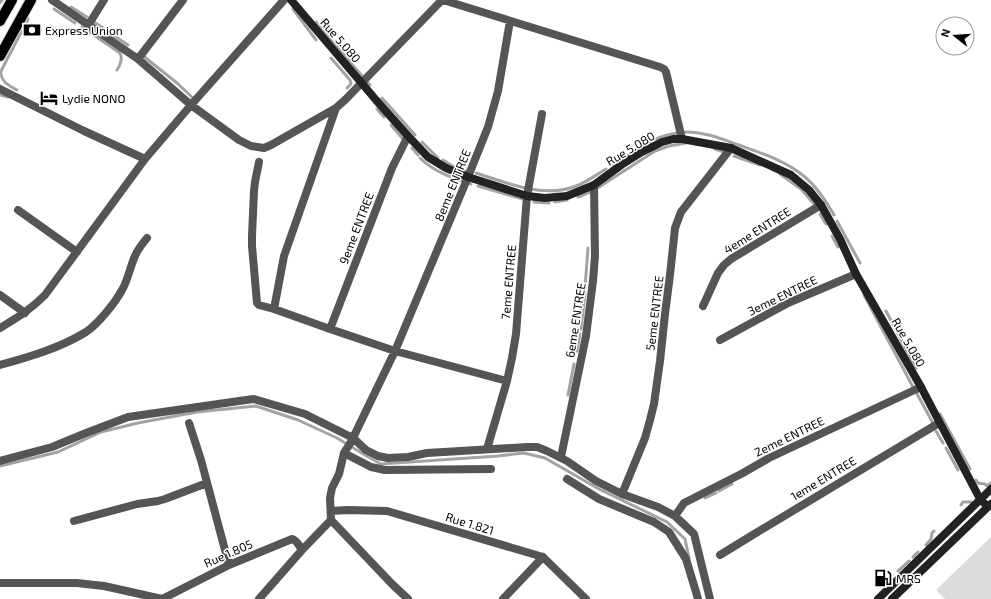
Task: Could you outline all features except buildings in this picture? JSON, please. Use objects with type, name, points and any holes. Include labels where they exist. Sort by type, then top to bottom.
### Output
[{"type":"main road","points":[[0,21],[12,0]]},
{"type":"main road","points":[[0,56],[31,0]]},
{"type":"main road","name":"Rue 5.080","points":[[291,0],[408,136],[428,157],[446,168],[468,177],[527,196],[545,198],[567,196],[594,185],[640,153],[662,142],[673,139],[682,139],[731,148],[791,174],[809,190],[821,205],[840,239],[856,274],[921,387],[980,499],[989,505]]},
{"type":"main road","points":[[878,599],[991,488]]},
{"type":"main road","points":[[892,599],[989,505]]},
{"type":"street","points":[[52,0],[138,59],[191,105],[239,140],[251,146],[264,148],[271,145],[336,108],[442,0],[664,69],[682,139]]},
{"type":"street","points":[[89,24],[104,0]]},
{"type":"street","points":[[138,59],[183,0]]},
{"type":"street","points":[[0,328],[25,313],[45,295],[145,159],[284,0]]},
{"type":"street","name":"8eme ENTREE","points":[[331,520],[330,498],[332,488],[339,474],[349,445],[395,351],[488,127],[498,91],[510,21]]},
{"type":"street","points":[[0,89],[84,131],[145,159]]},
{"type":"street","points":[[274,309],[284,256],[336,108]]},
{"type":"street","name":"7eme ENTREE","points":[[487,449],[507,381],[516,334],[527,196],[542,114]]},
{"type":"street","name":"9eme ENTREE","points":[[330,330],[390,175],[408,136]]},
{"type":"street","name":"5eme ENTREE","points":[[622,494],[645,438],[654,404],[675,228],[681,212],[731,148]]},
{"type":"street","points":[[259,162],[254,191],[252,236],[257,303],[330,330],[395,351],[507,381]]},
{"type":"street","name":"6eme ENTREE","points":[[561,457],[586,336],[593,281],[595,256],[594,185]]},
{"type":"street","name":"4eme ENTREE","points":[[703,306],[718,273],[731,258],[821,205]]},
{"type":"street","points":[[18,210],[77,252]]},
{"type":"street","points":[[0,365],[20,360],[59,345],[86,331],[97,322],[119,296],[126,283],[135,255],[147,238]]},
{"type":"street","name":"3eme ENTREE","points":[[720,340],[788,303],[856,274]]},
{"type":"street","points":[[0,295],[25,313]]},
{"type":"street","name":"2eme ENTREE","points":[[675,516],[684,503],[769,458],[921,387]]},
{"type":"street","points":[[0,461],[52,447],[128,417],[254,399],[305,414],[349,445],[371,467],[385,470],[492,469]]},
{"type":"street","points":[[189,423],[201,460],[229,564]]},
{"type":"street","name":"1eme ENTREE","points":[[720,555],[939,423]]},
{"type":"street","points":[[349,445],[366,450],[378,456],[388,458],[408,457],[427,453],[537,447],[561,457],[596,481],[622,494],[658,507],[675,516],[694,534],[710,599]]},
{"type":"street","points":[[567,479],[599,499],[654,522],[668,532],[686,560],[698,599]]},
{"type":"street","points":[[74,521],[137,504],[165,499],[207,483]]},
{"type":"street","name":"Rue 1.821","points":[[331,511],[387,511],[543,557],[586,599]]},
{"type":"street","points":[[259,599],[302,550],[331,520],[408,599]]},
{"type":"street","name":"Rue 1.805","points":[[162,599],[229,564],[292,539],[302,550]]},
{"type":"street","points":[[503,599],[543,557]]},
{"type":"street","points":[[0,583],[77,583],[104,586],[162,599]]},
{"type":"shaded area","points":[[991,537],[991,599],[945,599],[936,590]]},
{"type":"waterway","points":[[71,7],[87,17]]},
{"type":"waterway","points":[[54,9],[75,23]]},
{"type":"waterway","points":[[293,9],[316,40]]},
{"type":"waterway","points":[[17,90],[8,85],[2,78],[1,71],[28,19]]},
{"type":"waterway","points":[[94,22],[128,45]]},
{"type":"waterway","points":[[316,22],[370,85]]},
{"type":"waterway","points":[[82,27],[120,53],[121,62],[117,70]]},
{"type":"waterway","points":[[142,55],[177,83],[194,99]]},
{"type":"waterway","points":[[331,58],[350,80],[351,84],[347,88]]},
{"type":"waterway","points":[[0,95],[8,97]]},
{"type":"waterway","points":[[382,98],[415,135]]},
{"type":"waterway","points":[[377,109],[384,117]]},
{"type":"waterway","points":[[391,125],[403,139]]},
{"type":"waterway","points":[[622,159],[648,143],[669,134],[690,132],[713,136],[756,151],[798,171],[817,190],[834,215]]},
{"type":"waterway","points":[[422,142],[438,158]]},
{"type":"waterway","points":[[596,189],[655,151],[669,146],[686,143]]},
{"type":"waterway","points":[[412,148],[418,155]]},
{"type":"waterway","points":[[715,149],[727,153]]},
{"type":"waterway","points":[[734,156],[760,165]]},
{"type":"waterway","points":[[420,158],[438,171],[471,184]]},
{"type":"waterway","points":[[443,160],[454,167],[467,171]]},
{"type":"waterway","points":[[611,166],[620,160]]},
{"type":"waterway","points":[[476,173],[513,185],[551,191],[564,190],[576,186],[606,169]]},
{"type":"waterway","points":[[780,174],[801,189],[815,205]]},
{"type":"waterway","points":[[478,186],[526,200]]},
{"type":"waterway","points":[[578,197],[592,191]]},
{"type":"waterway","points":[[555,202],[567,200]]},
{"type":"waterway","points":[[534,202],[549,203]]},
{"type":"waterway","points":[[820,214],[826,224]]},
{"type":"waterway","points":[[837,221],[860,263]]},
{"type":"waterway","points":[[832,236],[838,247]]},
{"type":"waterway","points":[[585,288],[588,248]]},
{"type":"waterway","points":[[581,329],[585,293]]},
{"type":"waterway","points":[[864,295],[913,387]]},
{"type":"waterway","points":[[886,311],[916,368]]},
{"type":"waterway","points":[[577,351],[580,334]]},
{"type":"waterway","points":[[568,395],[574,364]]},
{"type":"waterway","points":[[916,392],[934,425]]},
{"type":"waterway","points":[[0,466],[58,452],[101,432],[138,423],[197,412],[256,406],[298,420],[337,438],[381,464],[524,453],[545,458],[599,489],[667,522],[685,539],[689,558]]},
{"type":"waterway","points":[[940,414],[970,469]]},
{"type":"waterway","points":[[936,431],[943,443]]},
{"type":"waterway","points":[[946,448],[958,470]]},
{"type":"waterway","points":[[976,480],[978,483],[985,484],[987,486],[991,483]]},
{"type":"waterway","points":[[719,491],[732,484]]},
{"type":"waterway","points":[[705,498],[716,493]]},
{"type":"waterway","points":[[961,505],[963,502],[971,502]]},
{"type":"waterway","points":[[926,545],[931,539],[934,531]]},
{"type":"waterway","points":[[913,557],[918,552]]},
{"type":"waterway","points":[[898,571],[909,561]]},
{"type":"place","name":"Express Union","points":[[32,30]]},
{"type":"place","name":"Lydie NONO","points":[[49,98]]},
{"type":"place","name":"MRS","points":[[883,578]]}]
